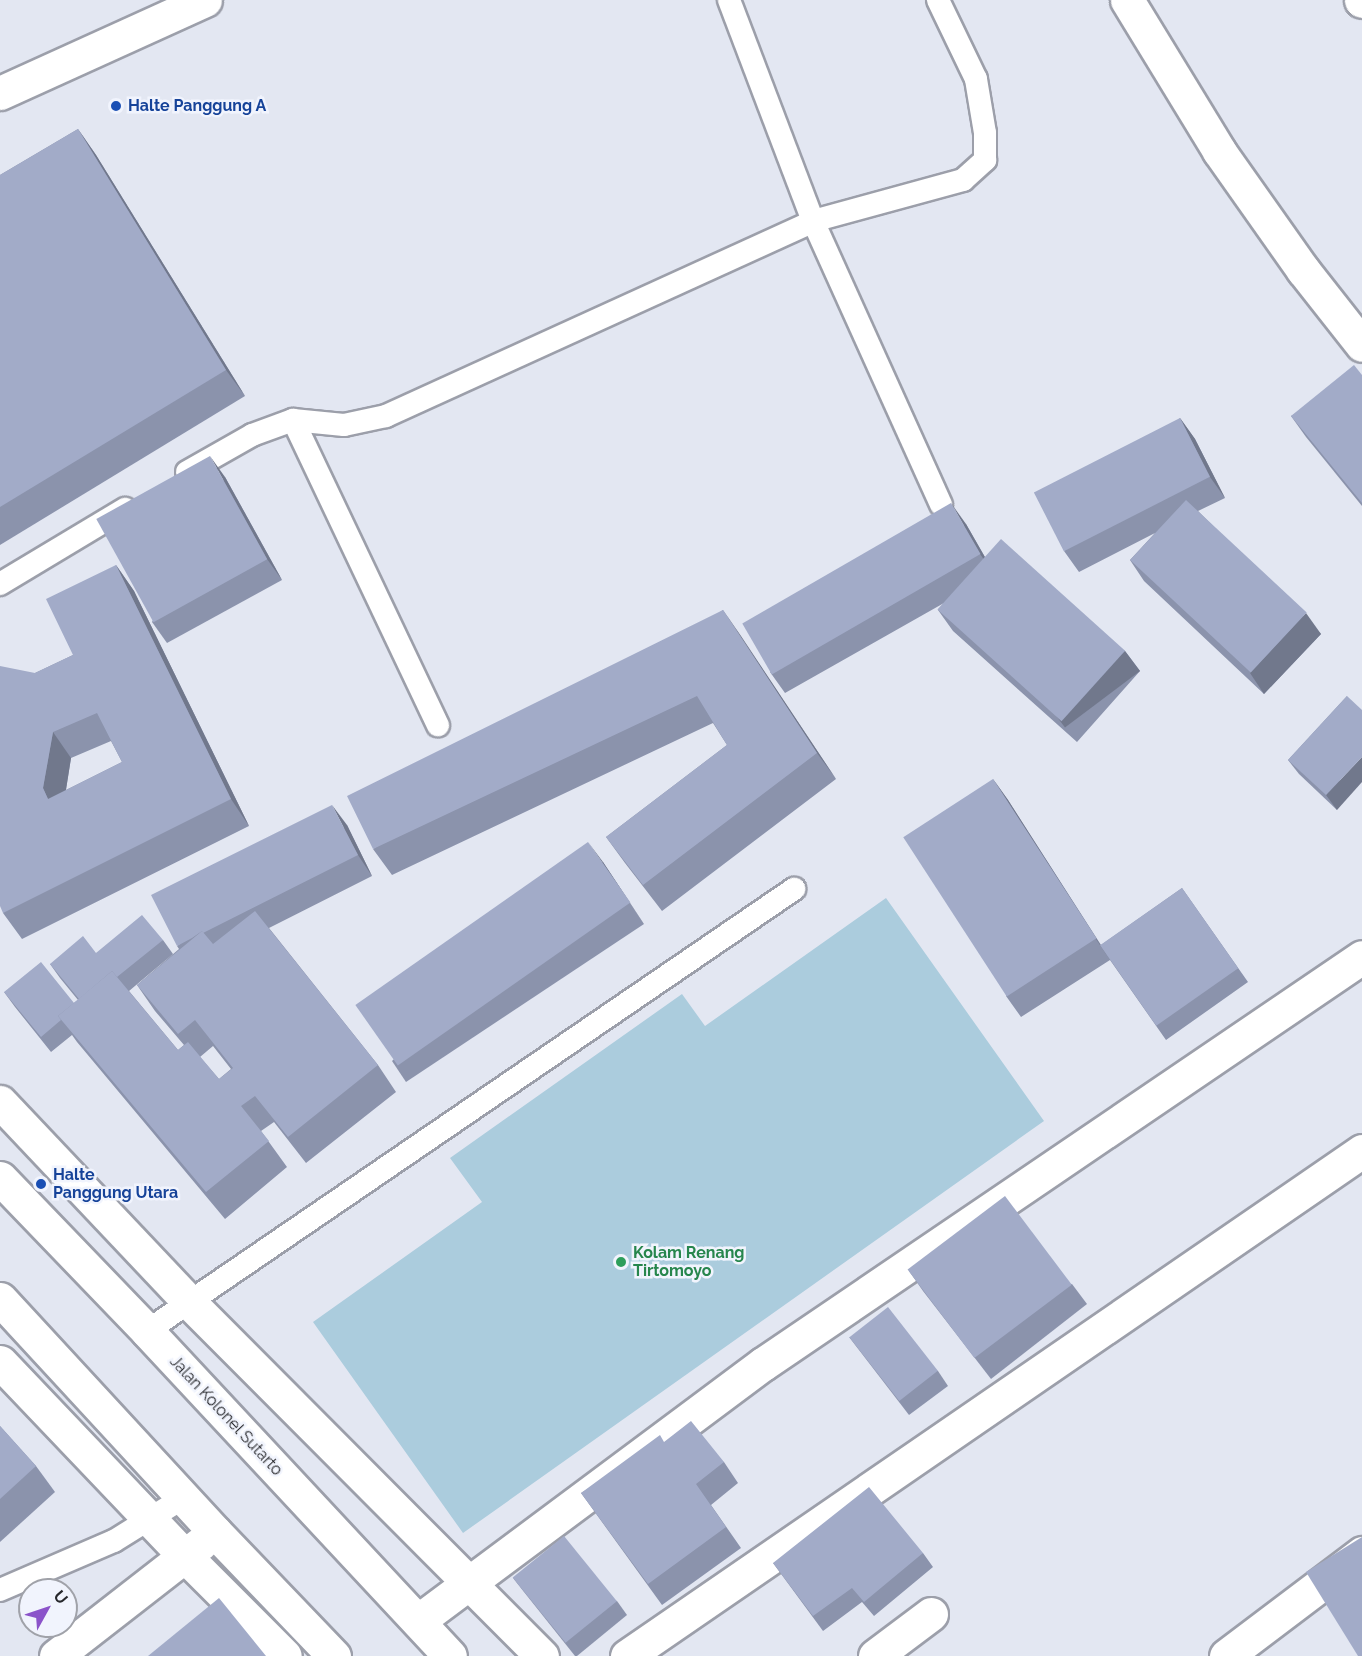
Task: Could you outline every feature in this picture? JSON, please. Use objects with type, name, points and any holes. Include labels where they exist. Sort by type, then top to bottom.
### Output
[{"type":"street","points":[[0,93],[205,0]]},
{"type":"street","points":[[1127,0],[1219,151],[1303,270],[1362,345]]},
{"type":"street","points":[[418,1621],[763,1364],[1358,970]]},
{"type":"street","points":[[0,1102],[189,1302],[542,1656]]},
{"type":"street","points":[[627,1656],[1362,1151]]},
{"type":"street","name":"Jalan Kolonel Sutarto","points":[[0,1178],[147,1331],[450,1656]]},
{"type":"street","points":[[0,1299],[183,1498],[334,1656]]},
{"type":"street","points":[[0,1362],[185,1556],[285,1656]]},
{"type":"street","points":[[56,1656],[215,1532]]},
{"type":"street","points":[[1226,1656],[1362,1553]]},
{"type":"street","points":[[875,1656],[931,1614]]},
{"type":"lane","points":[[729,0],[813,221],[941,504]]},
{"type":"lane","points":[[171,482],[252,435],[292,420],[344,425],[386,416],[813,221],[963,180],[985,160],[985,133],[976,79],[938,0]]},
{"type":"lane","points":[[292,420],[438,725]]},
{"type":"lane","points":[[0,584],[141,500]]},
{"type":"lane","points":[[147,1331],[794,889]]},
{"type":"lane","points":[[0,1590],[114,1541],[183,1498]]},
{"type":"water","name":"Kolam Renang Tirtomoyo","points":[[886,898],[1044,1121],[463,1533],[313,1322],[482,1202],[450,1158],[682,994],[705,1026]]},
{"type":"building","points":[[78,129],[226,370],[0,507],[0,175]]},
{"type":"building","points":[[1354,365],[1362,375],[1362,503],[1291,416]]},
{"type":"building","points":[[1180,418],[1210,477],[1064,551],[1034,492]]},
{"type":"building","points":[[210,456],[267,559],[154,622],[96,519]]},
{"type":"building","points":[[1186,500],[1307,613],[1251,673],[1130,560]]},
{"type":"building","points":[[951,503],[980,554],[772,675],[742,624]]},
{"type":"building","points":[[1001,539],[1125,651],[1062,721],[937,610]]},
{"type":"building","points":[[116,565],[231,799],[3,913],[0,906],[0,666],[35,673],[73,655],[46,599]],"holes":[[[97,713],[122,762],[48,799],[43,788],[53,732]]]},
{"type":"building","points":[[723,610],[817,753],[643,885],[606,837],[727,745],[697,696],[373,849],[347,796]]},
{"type":"building","points":[[1347,696],[1362,710],[1362,757],[1326,795],[1288,760]]},
{"type":"building","points":[[993,779],[1096,938],[1007,997],[903,837]]},
{"type":"building","points":[[332,805],[358,855],[203,933],[202,931],[177,946],[151,895]]},
{"type":"building","points":[[588,842],[630,903],[398,1066],[355,1005]]},
{"type":"building","points":[[1182,888],[1238,968],[1156,1026],[1100,945]]},
{"type":"building","points":[[255,911],[378,1065],[288,1137],[255,1096],[241,1106],[269,1141],[206,1192],[58,1016],[112,971],[178,1050],[188,1042],[219,1079],[233,1068],[195,1020],[178,1034],[137,985],[202,931],[213,944]]},
{"type":"building","points":[[142,915],[163,940],[117,977],[112,971],[79,999],[50,964],[83,936],[96,953]]},
{"type":"building","points":[[41,962],[74,1003],[58,1016],[61,1020],[41,1037],[4,992]]},
{"type":"building","points":[[1005,1196],[1072,1285],[974,1358],[908,1269]]},
{"type":"building","points":[[888,1307],[938,1371],[899,1401],[849,1337]]},
{"type":"building","points":[[691,1421],[724,1462],[696,1484],[726,1527],[648,1584],[581,1493],[660,1435],[664,1442]]},
{"type":"building","points":[[0,1426],[36,1466],[0,1499]]},
{"type":"building","points":[[869,1487],[923,1553],[864,1602],[852,1588],[813,1616],[773,1563]]},
{"type":"building","points":[[564,1536],[617,1601],[566,1643],[513,1578]]},
{"type":"building","points":[[1362,1537],[1362,1656],[1358,1656],[1306,1572]]},
{"type":"building","points":[[219,1598],[266,1656],[148,1656]]},
{"type":"place","name":"Halte Panggung A","points":[[116,106]]},
{"type":"place","name":"Halte Panggung Utara","points":[[41,1184]]},
{"type":"place","name":"Kolam Renang Tirtomoyo","points":[[621,1262]]}]
